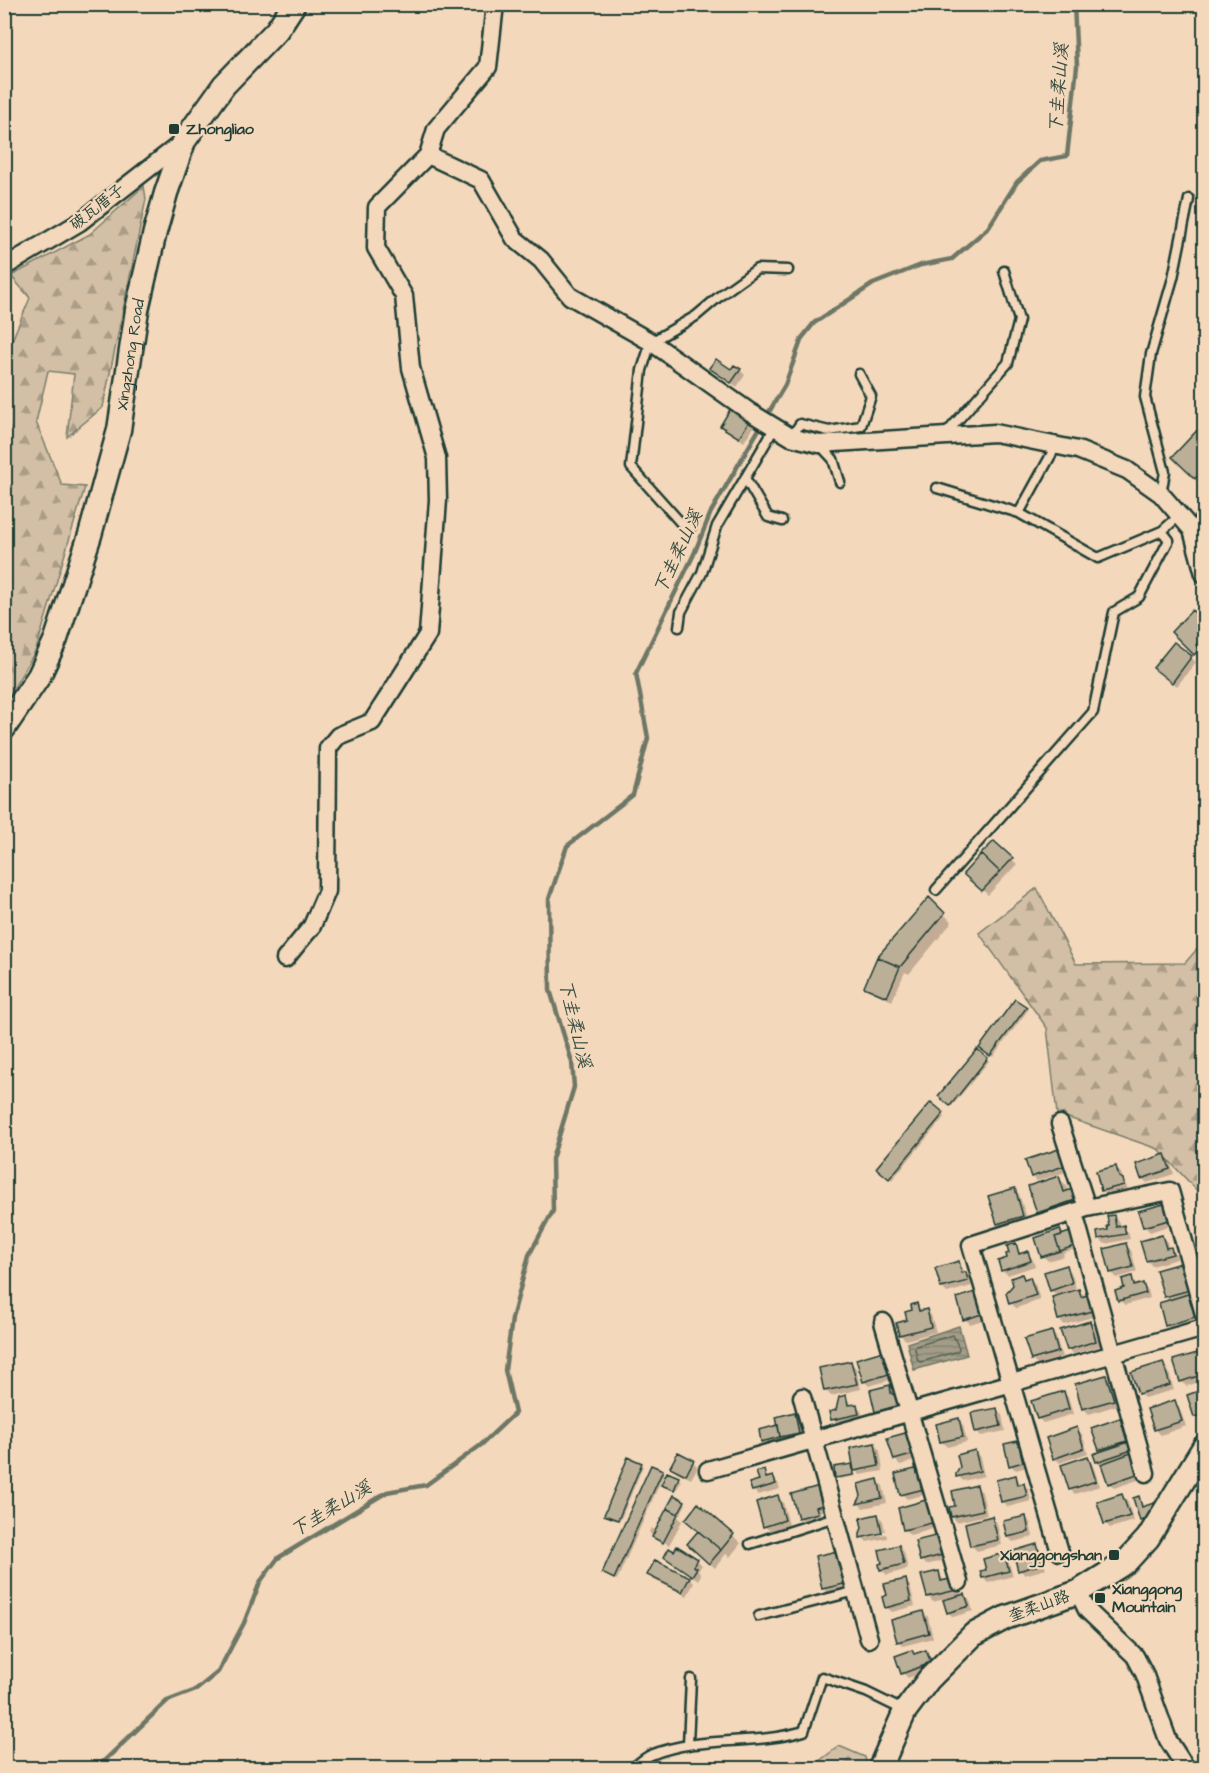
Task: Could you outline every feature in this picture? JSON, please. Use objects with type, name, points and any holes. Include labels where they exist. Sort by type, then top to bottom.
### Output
[{"type":"street","name":"Xingzhong Road","points":[[4,728],[39,676],[56,639],[90,536],[119,430],[138,310],[155,232],[184,141],[224,85],[277,30],[294,4]]},
{"type":"street","points":[[285,960],[312,926],[327,891],[328,748],[338,736],[372,722],[428,634],[438,500],[437,459],[411,368],[404,296],[376,248],[376,207],[428,155],[436,129],[488,67],[495,4]]},
{"type":"street","name":"破瓦厝子","points":[[4,267],[80,222],[184,141]]},
{"type":"street","points":[[428,155],[482,180],[515,239],[541,260],[570,296],[651,342],[750,412],[791,437],[819,444],[995,432],[1078,450],[1127,470],[1161,494],[1192,530],[1204,574]]},
{"type":"street","points":[[1060,1124],[1112,1355],[1146,1473]]},
{"type":"street","points":[[1060,1552],[971,1245],[1081,1211],[1170,1191],[1204,1314]]},
{"type":"street","points":[[883,1322],[959,1582]]},
{"type":"street","points":[[708,1470],[1204,1328]]},
{"type":"street","points":[[802,1396],[869,1639]]},
{"type":"street","name":"奎柔山路","points":[[880,1768],[905,1711],[929,1679],[973,1635],[1005,1618],[1078,1592],[1126,1562],[1148,1538],[1204,1447]]},
{"type":"street","points":[[1078,1592],[1087,1610],[1135,1656],[1144,1673],[1168,1740],[1186,1768]]},
{"type":"lane","points":[[1161,494],[1165,472],[1145,397],[1151,354],[1173,278],[1189,199]]},
{"type":"lane","points":[[693,524],[688,531],[631,467],[642,369],[651,342],[696,316],[757,269],[788,270]]},
{"type":"lane","points":[[944,436],[1008,363],[1019,320],[1004,271]]},
{"type":"lane","points":[[791,437],[800,424],[829,431],[861,426],[871,396],[859,374]]},
{"type":"lane","points":[[679,627],[681,612],[702,573],[717,526],[745,478],[771,424]]},
{"type":"lane","points":[[819,444],[832,459],[840,482]]},
{"type":"lane","points":[[1019,513],[1056,446]]},
{"type":"lane","points":[[745,478],[768,517],[782,521]]},
{"type":"lane","points":[[937,488],[1019,513],[1098,558],[1162,531],[1179,516]]},
{"type":"lane","points":[[936,890],[1093,712],[1114,612],[1139,597],[1169,540],[1162,531]]},
{"type":"lane","points":[[750,1544],[835,1517]]},
{"type":"lane","points":[[759,1616],[856,1591]]},
{"type":"lane","points":[[632,1768],[649,1755],[688,1744],[783,1737],[804,1731],[822,1677],[866,1692],[905,1711]]},
{"type":"lane","points":[[688,1744],[691,1679]]},
{"type":"green space","points":[[144,186],[146,199],[103,407],[67,437],[74,374],[48,371],[36,422],[62,485],[85,487],[36,650],[5,703],[5,338],[12,340],[30,298],[11,276],[90,234]]},
{"type":"green space","points":[[1037,888],[1076,964],[1185,963],[1204,941],[1204,1198],[1158,1149],[1057,1114],[1047,1028],[979,933]]},
{"type":"green space","points":[[839,1746],[865,1757],[867,1768],[810,1768]]},
{"type":"water","points":[[959,1326],[967,1355],[914,1370],[907,1343]]},
{"type":"building","points":[[716,359],[731,369],[734,365],[741,369],[731,383],[709,368]]},
{"type":"building","points":[[734,403],[753,415],[739,438],[720,426]]},
{"type":"building","points":[[1204,423],[1204,468],[1195,479],[1172,457]]},
{"type":"building","points":[[1192,610],[1204,621],[1204,636],[1196,645],[1200,649],[1194,655],[1171,632]]},
{"type":"building","points":[[1174,642],[1192,656],[1172,683],[1153,668]]},
{"type":"building","points":[[994,841],[1013,858],[1000,872],[981,854]]},
{"type":"building","points":[[981,854],[1000,872],[982,891],[963,874]]},
{"type":"building","points":[[929,897],[945,913],[900,967],[877,957]]},
{"type":"building","points":[[877,957],[900,967],[887,997],[864,987]]},
{"type":"building","points":[[1015,999],[1027,1007],[990,1056],[979,1048]]},
{"type":"building","points":[[977,1049],[988,1058],[950,1106],[938,1096]]},
{"type":"building","points":[[931,1102],[944,1113],[889,1179],[876,1168]]},
{"type":"building","points":[[1059,1149],[1064,1166],[1031,1177],[1025,1160]]},
{"type":"building","points":[[1165,1154],[1170,1169],[1141,1179],[1136,1164]]},
{"type":"building","points":[[1116,1166],[1124,1185],[1101,1191],[1096,1171]]},
{"type":"building","points":[[1059,1176],[1064,1192],[1072,1189],[1075,1200],[1037,1213],[1028,1186]]},
{"type":"building","points":[[1015,1188],[1023,1216],[997,1224],[988,1196]]},
{"type":"building","points":[[1164,1204],[1166,1213],[1172,1215],[1173,1219],[1143,1227],[1138,1211]]},
{"type":"building","points":[[1114,1215],[1116,1227],[1124,1225],[1126,1234],[1098,1239],[1097,1232],[1108,1230],[1107,1216]]},
{"type":"building","points":[[1060,1229],[1062,1235],[1055,1237],[1060,1251],[1041,1257],[1035,1238]]},
{"type":"building","points":[[1070,1232],[1074,1246],[1060,1251],[1055,1237]]},
{"type":"building","points":[[1162,1235],[1166,1248],[1171,1247],[1173,1254],[1146,1261],[1140,1241]]},
{"type":"building","points":[[1016,1243],[1019,1254],[1028,1251],[1031,1261],[1001,1271],[998,1261],[1007,1258],[1006,1254],[1009,1253],[1007,1246]]},
{"type":"building","points":[[1126,1243],[1133,1267],[1110,1273],[1104,1249]]},
{"type":"building","points":[[959,1261],[962,1273],[966,1272],[968,1281],[941,1288],[935,1268]]},
{"type":"building","points":[[1181,1263],[1185,1278],[1191,1276],[1194,1289],[1164,1297],[1156,1270]]},
{"type":"building","points":[[1067,1265],[1072,1283],[1050,1291],[1044,1272]]},
{"type":"building","points":[[1022,1274],[1024,1279],[1030,1277],[1036,1295],[1009,1304],[1006,1293],[1013,1285],[1011,1278]]},
{"type":"building","points":[[1132,1276],[1134,1286],[1143,1283],[1146,1293],[1118,1301],[1115,1291],[1124,1288],[1122,1279]]},
{"type":"building","points":[[1079,1289],[1081,1297],[1087,1295],[1092,1311],[1058,1320],[1052,1297]]},
{"type":"building","points":[[975,1292],[985,1313],[963,1320],[957,1298]]},
{"type":"building","points":[[1188,1294],[1195,1317],[1165,1326],[1159,1303]]},
{"type":"building","points":[[917,1303],[919,1311],[927,1309],[931,1327],[899,1335],[896,1323],[907,1320],[905,1312],[912,1310],[911,1305]]},
{"type":"building","points":[[1090,1321],[1096,1341],[1067,1350],[1060,1330]]},
{"type":"building","points":[[1052,1331],[1058,1352],[1031,1360],[1024,1339]]},
{"type":"building","points":[[883,1351],[886,1364],[892,1368],[889,1374],[863,1382],[856,1359]]},
{"type":"building","points":[[1204,1351],[1204,1374],[1180,1382],[1173,1360]]},
{"type":"building","points":[[851,1361],[857,1384],[824,1391],[819,1368]]},
{"type":"building","points":[[1163,1362],[1170,1385],[1138,1394],[1131,1372]]},
{"type":"building","points":[[1106,1375],[1114,1400],[1082,1409],[1075,1384]]},
{"type":"building","points":[[890,1385],[891,1393],[900,1399],[895,1407],[875,1412],[870,1390]]},
{"type":"building","points":[[1204,1389],[1204,1414],[1194,1417],[1187,1395]]},
{"type":"building","points":[[1064,1391],[1069,1409],[1037,1419],[1031,1401]]},
{"type":"building","points":[[846,1395],[848,1405],[857,1404],[859,1414],[831,1420],[829,1412],[836,1410],[839,1397]]},
{"type":"building","points":[[1175,1400],[1182,1421],[1154,1430],[1147,1409]]},
{"type":"building","points":[[997,1408],[1001,1426],[975,1432],[971,1413]]},
{"type":"building","points":[[795,1412],[799,1433],[780,1437],[776,1417]]},
{"type":"building","points":[[959,1418],[963,1437],[940,1442],[936,1424]]},
{"type":"building","points":[[1120,1418],[1127,1441],[1099,1450],[1091,1428]]},
{"type":"building","points":[[778,1425],[780,1437],[761,1442],[759,1430]]},
{"type":"building","points":[[1077,1427],[1084,1448],[1053,1459],[1046,1438]]},
{"type":"building","points":[[909,1432],[915,1454],[894,1460],[887,1438]]},
{"type":"building","points":[[1018,1441],[1023,1462],[1009,1466],[1004,1444]]},
{"type":"building","points":[[1129,1442],[1132,1450],[1096,1462],[1093,1454]]},
{"type":"building","points":[[875,1443],[879,1466],[854,1471],[850,1448]]},
{"type":"building","points":[[975,1450],[980,1471],[956,1477],[960,1467],[957,1455]]},
{"type":"building","points":[[678,1452],[694,1460],[686,1475],[670,1467]]},
{"type":"building","points":[[1131,1453],[1137,1474],[1108,1484],[1101,1464]]},
{"type":"building","points":[[1088,1456],[1096,1481],[1069,1490],[1061,1465]]},
{"type":"building","points":[[628,1457],[642,1463],[618,1520],[604,1515]]},
{"type":"building","points":[[852,1464],[854,1475],[835,1478],[834,1467]]},
{"type":"building","points":[[651,1465],[663,1470],[614,1579],[602,1573]]},
{"type":"building","points":[[923,1467],[928,1488],[900,1495],[895,1474]]},
{"type":"building","points":[[764,1470],[766,1478],[773,1476],[776,1484],[752,1491],[749,1483],[759,1480],[756,1472]]},
{"type":"building","points":[[667,1472],[679,1477],[674,1490],[661,1485]]},
{"type":"building","points":[[1016,1475],[1018,1485],[1024,1483],[1027,1496],[1001,1502],[996,1480]]},
{"type":"building","points":[[878,1479],[882,1498],[857,1504],[861,1496],[858,1484]]},
{"type":"building","points":[[823,1485],[828,1503],[816,1507],[818,1513],[798,1518],[791,1494]]},
{"type":"building","points":[[977,1485],[983,1510],[951,1517],[949,1507],[955,1506],[952,1491]]},
{"type":"building","points":[[1122,1494],[1130,1516],[1104,1524],[1097,1502]]},
{"type":"building","points":[[674,1495],[685,1501],[678,1514],[667,1508]]},
{"type":"building","points":[[778,1495],[785,1520],[763,1527],[756,1502]]},
{"type":"building","points":[[1139,1496],[1142,1507],[1157,1502],[1161,1515],[1140,1521],[1133,1498]]},
{"type":"building","points":[[926,1500],[928,1510],[933,1509],[936,1522],[903,1530],[898,1508]]},
{"type":"building","points":[[698,1503],[734,1534],[721,1550],[685,1520]]},
{"type":"building","points":[[667,1508],[678,1514],[663,1543],[652,1537]]},
{"type":"building","points":[[878,1514],[882,1533],[860,1538],[862,1528],[860,1518]]},
{"type":"building","points":[[992,1516],[998,1540],[970,1546],[965,1523]]},
{"type":"building","points":[[1026,1516],[1029,1532],[1007,1537],[1003,1521]]},
{"type":"building","points":[[698,1531],[721,1550],[709,1564],[687,1544]]},
{"type":"building","points":[[939,1535],[949,1553],[920,1561],[915,1541]]},
{"type":"building","points":[[1037,1544],[1042,1564],[1018,1571],[1013,1551]]},
{"type":"building","points":[[899,1545],[904,1564],[880,1570],[879,1564],[882,1563],[879,1550]]},
{"type":"building","points":[[677,1546],[698,1559],[693,1566],[697,1568],[692,1576],[664,1557],[669,1548],[674,1551]]},
{"type":"building","points":[[842,1550],[848,1583],[822,1589],[815,1556]]},
{"type":"building","points":[[1004,1553],[1009,1571],[982,1578],[980,1571],[986,1570],[983,1559]]},
{"type":"building","points":[[655,1560],[690,1577],[682,1592],[647,1575]]},
{"type":"building","points":[[939,1571],[941,1581],[954,1578],[957,1590],[927,1597],[921,1575]]},
{"type":"building","points":[[906,1579],[911,1601],[885,1608],[882,1597],[887,1595],[884,1584]]},
{"type":"building","points":[[965,1594],[969,1606],[947,1613],[943,1600]]},
{"type":"building","points":[[923,1611],[929,1633],[897,1642],[891,1620]]},
{"type":"building","points":[[912,1650],[914,1654],[926,1650],[931,1663],[901,1674],[895,1656]]},
{"type":"waterway","name":"下圭柔山溪","points":[[766,417],[785,385],[802,338],[814,323],[873,284],[921,265],[952,259],[988,228],[1017,182],[1040,161],[1067,156],[1077,66],[1074,4]]},
{"type":"waterway","name":"下圭柔山溪","points":[[102,1768],[103,1762],[167,1701],[196,1690],[218,1672],[244,1623],[260,1582],[278,1558],[387,1492],[426,1485],[481,1445],[515,1413],[505,1370],[512,1319],[529,1255],[553,1211],[552,1159],[574,1087],[572,1062],[550,990],[549,899],[567,846],[633,795],[648,738],[636,673],[694,554],[711,512],[762,424]]},
{"type":"place","name":"Zhongliao","points":[[174,129]]},
{"type":"place","name":"Xianggongshan","points":[[1114,1555]]},
{"type":"place","name":"Xianggong Mountain","points":[[1100,1598]]}]
